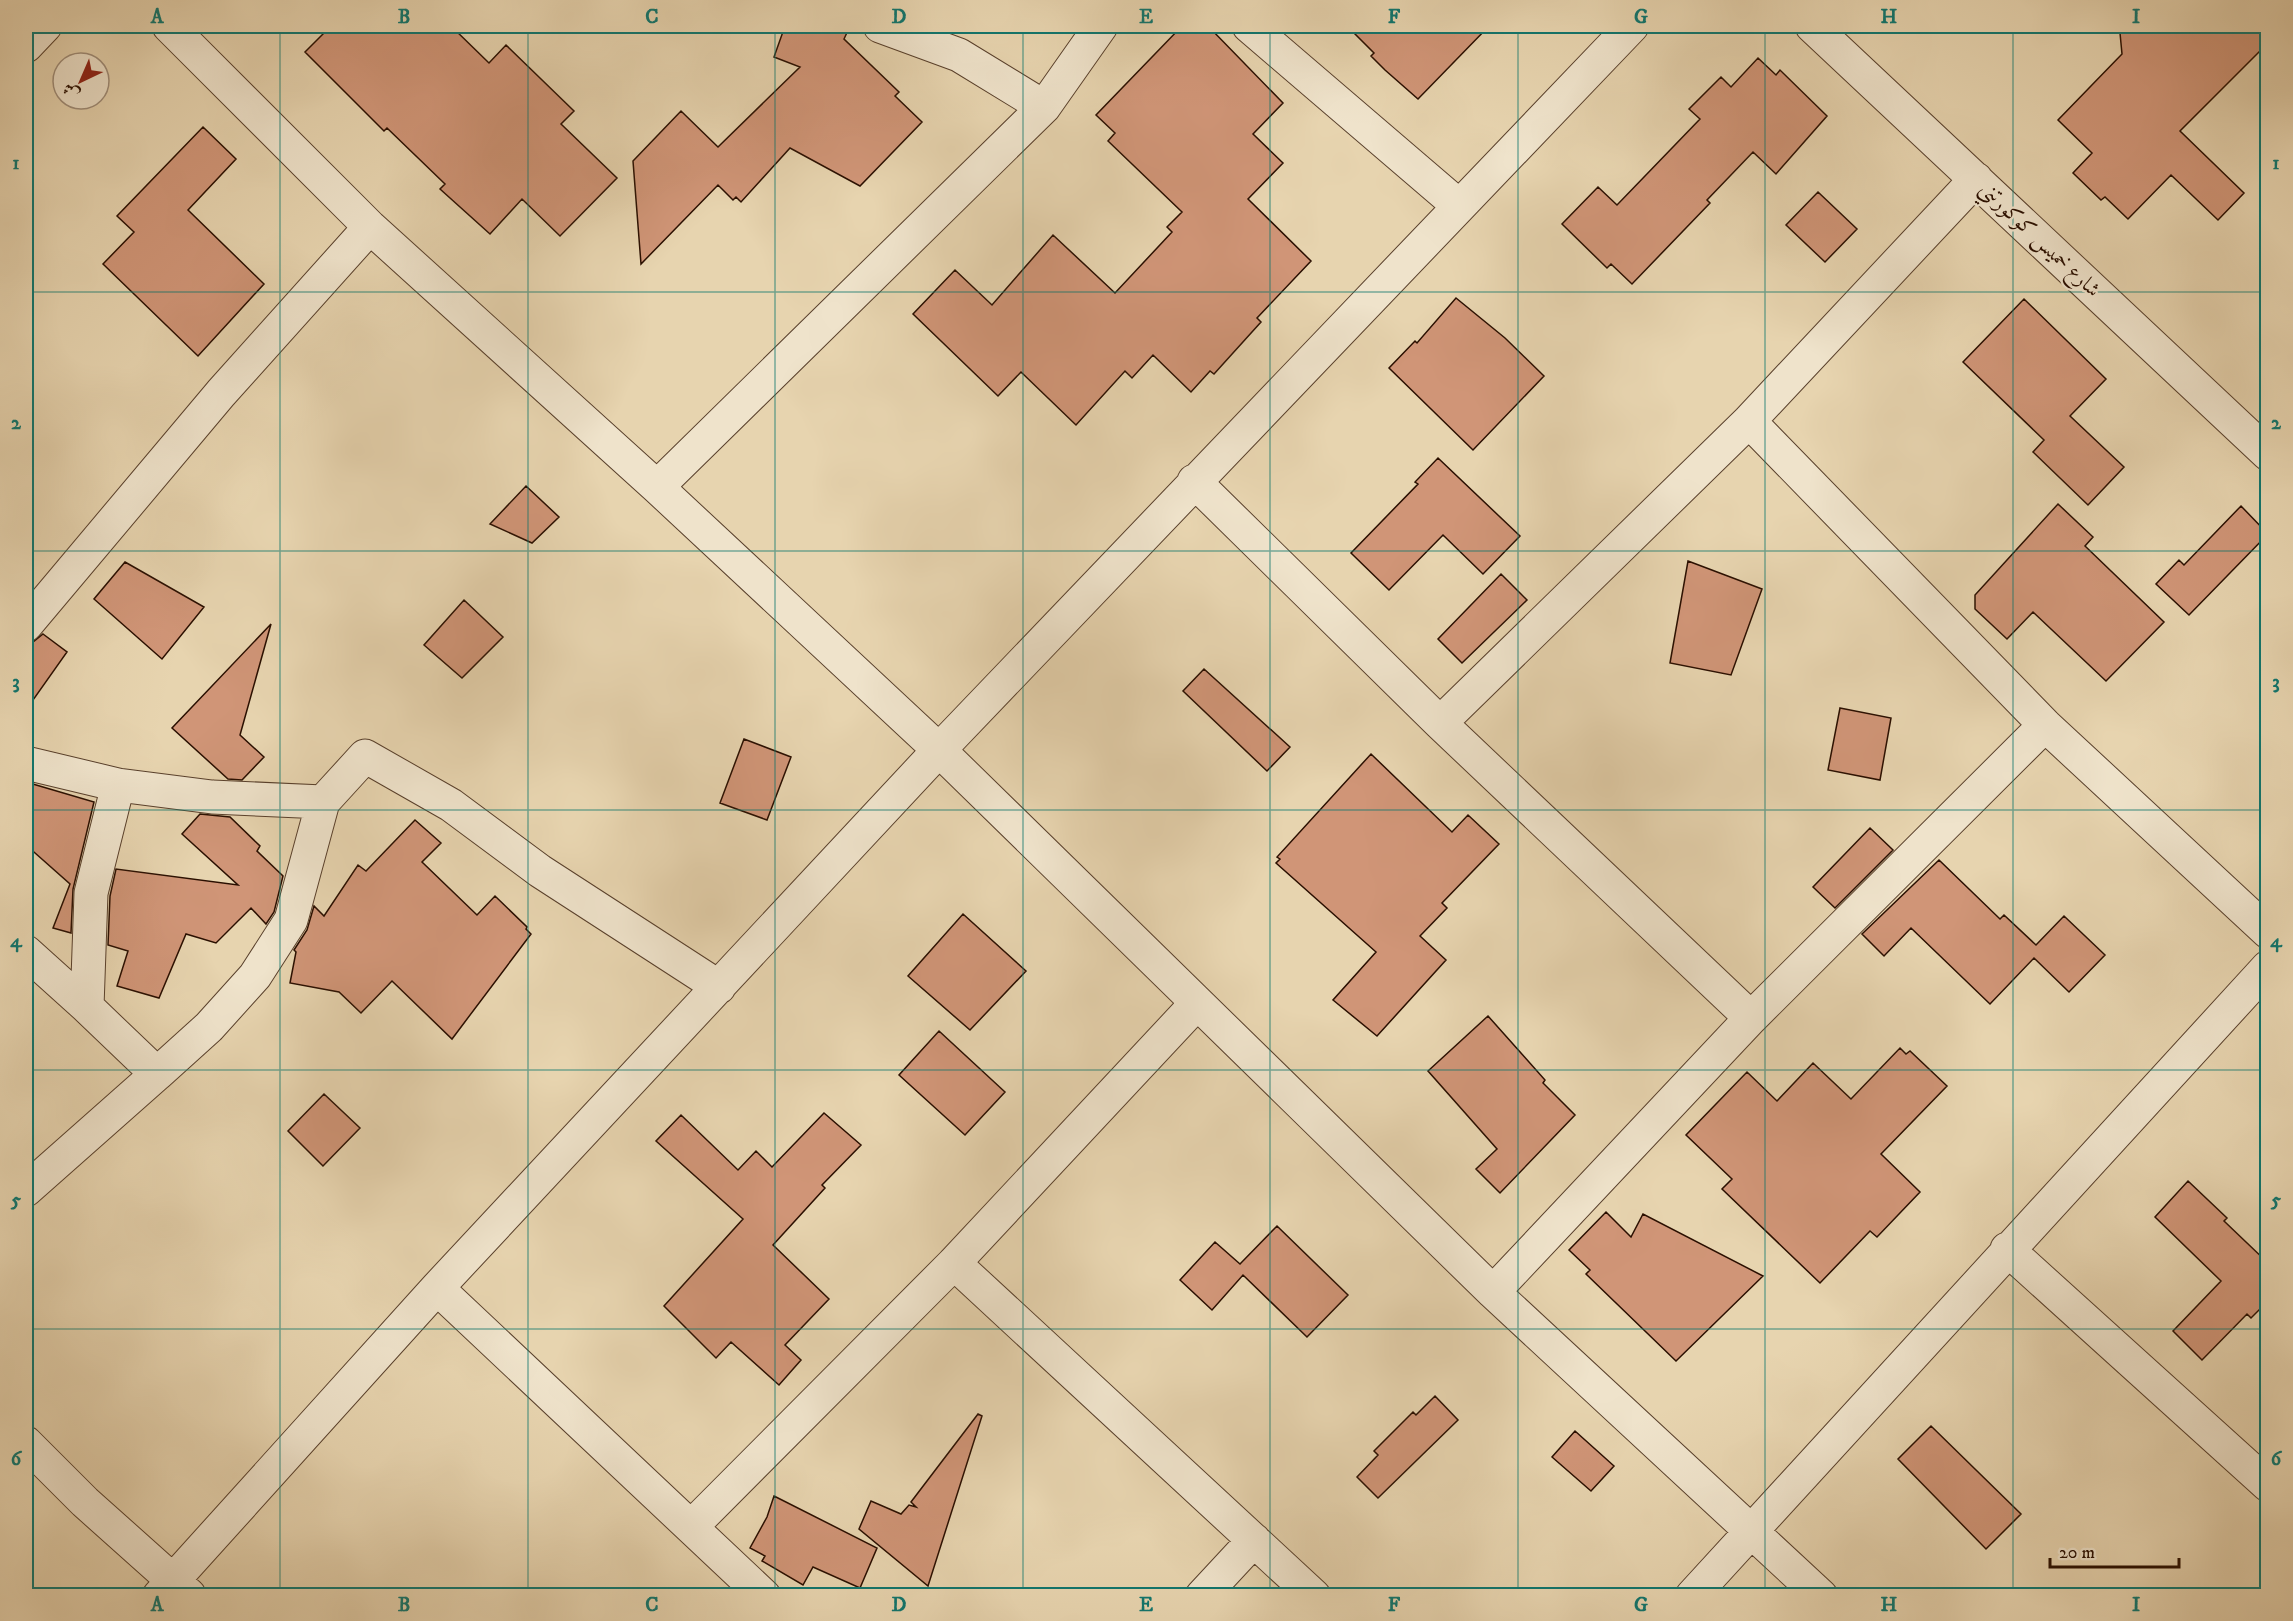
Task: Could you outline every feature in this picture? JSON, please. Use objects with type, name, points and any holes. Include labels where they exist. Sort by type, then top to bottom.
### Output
[{"type":"street","points":[[26,46],[45,26]]},
{"type":"street","points":[[169,26],[370,227],[657,486],[939,750],[1493,1292],[1753,1530],[1821,1596]]},
{"type":"street","points":[[880,26],[959,55],[1044,107]]},
{"type":"street","points":[[657,486],[1044,107],[1101,26]]},
{"type":"street","points":[[1249,26],[1459,206]]},
{"type":"street","points":[[26,1443],[174,1590],[437,1288],[939,750],[1632,26]]},
{"type":"street","name":"شارع خميس كوكورتني","points":[[1812,26],[2268,454]]},
{"type":"street","points":[[1440,723],[1749,421],[1976,179]]},
{"type":"street","points":[[26,625],[220,393],[370,227]]},
{"type":"street","points":[[1749,421],[2045,724],[2268,932]]},
{"type":"street","points":[[1194,481],[1440,723],[1751,1018]]},
{"type":"street","points":[[1493,1292],[1751,1018],[2045,724]]},
{"type":"street","points":[[26,1190],[209,1027],[255,976],[291,920],[323,802],[365,756],[451,805],[540,871],[719,987]]},
{"type":"street","points":[[26,763],[118,785],[212,797],[323,802]]},
{"type":"street","points":[[87,1007],[91,893],[118,785]]},
{"type":"street","points":[[26,952],[157,1074]]},
{"type":"street","points":[[1692,1596],[2007,1249],[2268,967]]},
{"type":"street","points":[[691,1527],[954,1263],[1197,1003]]},
{"type":"street","points":[[2007,1249],[2267,1486]]},
{"type":"street","points":[[954,1263],[1314,1596]]},
{"type":"street","points":[[437,1288],[764,1596]]},
{"type":"street","points":[[1202,1596],[1254,1540]]},
{"type":"building","points":[[331,26],[451,26],[489,63],[506,45],[574,111],[561,124],[617,178],[560,236],[522,199],[490,234],[440,189],[445,184],[387,128],[384,131],[305,52]]},
{"type":"building","points":[[785,26],[850,26],[844,39],[899,92],[895,96],[922,122],[860,186],[790,148],[741,202],[736,197],[733,200],[718,185],[641,264],[633,161],[681,111],[718,147],[800,67],[774,57]]},
{"type":"building","points":[[1182,26],[1208,26],[1283,103],[1253,134],[1283,163],[1248,199],[1311,261],[1257,318],[1261,322],[1214,374],[1210,371],[1191,392],[1153,355],[1132,378],[1125,371],[1076,425],[1021,372],[998,396],[913,314],[955,270],[992,305],[1053,235],[1115,293],[1172,232],[1167,227],[1182,212],[1108,141],[1115,133],[1096,115]]},
{"type":"building","points":[[1347,26],[1489,26],[1418,99],[1371,56],[1374,53]]},
{"type":"building","points":[[2177,26],[2268,26],[2268,43],[2180,131],[2244,193],[2218,220],[2171,175],[2128,219],[2105,197],[2101,200],[2073,173],[2092,153],[2058,120],[2122,54],[2120,33],[2180,29]]},
{"type":"building","points":[[1758,58],[1776,75],[1780,70],[1827,116],[1776,174],[1753,152],[1707,200],[1710,203],[1632,284],[1611,264],[1607,268],[1562,224],[1598,187],[1617,205],[1700,119],[1689,109],[1721,77],[1731,87]]},
{"type":"building","points":[[203,127],[236,159],[188,210],[264,284],[198,356],[103,264],[134,232],[117,216]]},
{"type":"building","points":[[1818,192],[1857,229],[1825,262],[1786,225]]},
{"type":"building","points":[[1456,298],[1505,338],[1544,376],[1473,450],[1389,368],[1415,341],[1417,343]]},
{"type":"building","points":[[2024,299],[2106,379],[2070,416],[2124,467],[2088,505],[2033,452],[2044,440],[1963,362]]},
{"type":"building","points":[[1438,458],[1520,536],[1483,574],[1443,535],[1389,590],[1351,553],[1418,484],[1415,482]]},
{"type":"building","points":[[526,486],[559,517],[532,543],[490,524]]},
{"type":"building","points":[[2058,504],[2093,537],[2085,546],[2164,622],[2106,681],[2033,612],[2007,639],[1975,609],[1975,595]]},
{"type":"building","points":[[2241,506],[2268,534],[2189,615],[2156,584],[2179,560],[2184,565]]},
{"type":"building","points":[[1688,561],[1762,589],[1731,675],[1670,663]]},
{"type":"building","points":[[125,562],[204,607],[162,659],[94,599]]},
{"type":"building","points":[[1501,574],[1527,600],[1462,663],[1438,639]]},
{"type":"building","points":[[464,600],[503,637],[462,678],[424,645]]},
{"type":"building","points":[[271,624],[240,735],[264,757],[242,780],[228,779],[172,728]]},
{"type":"building","points":[[43,634],[67,652],[26,710],[26,643],[33,642]]},
{"type":"building","points":[[1204,669],[1290,747],[1267,771],[1183,691]]},
{"type":"building","points":[[1840,708],[1891,718],[1880,780],[1828,770]]},
{"type":"building","points":[[744,739],[791,757],[767,820],[720,803]]},
{"type":"building","points":[[1371,754],[1452,832],[1468,815],[1499,844],[1442,903],[1447,908],[1420,936],[1446,960],[1377,1036],[1333,1000],[1376,952],[1276,863],[1280,859],[1277,857]]},
{"type":"building","points":[[26,782],[94,802],[73,889],[71,933],[53,928],[70,884],[26,845]]},
{"type":"building","points":[[200,814],[230,817],[260,846],[257,851],[283,876],[274,912],[266,924],[251,908],[216,943],[186,934],[159,998],[117,986],[128,951],[108,945],[110,896],[116,869],[238,885],[182,834]]},
{"type":"building","points":[[415,820],[441,843],[422,862],[477,915],[495,896],[527,927],[526,929],[531,934],[452,1039],[392,981],[361,1013],[339,992],[290,983],[296,952],[294,950],[307,930],[314,906],[324,916],[358,865],[366,871]]},
{"type":"building","points":[[1870,828],[1893,850],[1835,908],[1813,887]]},
{"type":"building","points":[[1939,860],[2000,919],[2004,915],[2036,945],[2064,916],[2105,955],[2069,992],[2034,958],[1990,1004],[1911,928],[1884,956],[1862,934]]},
{"type":"building","points":[[963,914],[1026,971],[970,1030],[908,976]]},
{"type":"building","points":[[1488,1016],[1545,1080],[1543,1083],[1575,1115],[1500,1193],[1476,1169],[1497,1149],[1428,1071]]},
{"type":"building","points":[[939,1031],[1005,1092],[965,1135],[899,1075]]},
{"type":"building","points":[[1900,1048],[1906,1054],[1910,1051],[1947,1086],[1881,1154],[1920,1192],[1877,1237],[1870,1231],[1820,1283],[1722,1189],[1732,1179],[1686,1135],[1747,1072],[1777,1101],[1813,1063],[1851,1099]]},
{"type":"building","points":[[324,1094],[360,1128],[323,1166],[288,1131]]},
{"type":"building","points":[[824,1113],[861,1145],[822,1185],[825,1188],[773,1245],[829,1299],[785,1345],[801,1360],[779,1385],[731,1342],[716,1358],[664,1306],[743,1219],[656,1141],[681,1115],[738,1170],[756,1151],[772,1167]]},
{"type":"building","points":[[2188,1181],[2227,1218],[2224,1221],[2268,1263],[2268,1301],[2251,1318],[2247,1314],[2202,1360],[2173,1331],[2221,1281],[2155,1217]]},
{"type":"building","points":[[1606,1212],[1631,1237],[1643,1214],[1763,1276],[1676,1361],[1586,1274],[1590,1270],[1569,1250]]},
{"type":"building","points":[[1277,1226],[1348,1295],[1307,1337],[1243,1275],[1212,1310],[1180,1280],[1215,1242],[1240,1264]]},
{"type":"building","points":[[1435,1396],[1458,1420],[1378,1498],[1357,1477],[1378,1455],[1374,1451],[1413,1412],[1416,1415]]},
{"type":"building","points":[[978,1414],[982,1416],[928,1586],[859,1529],[871,1501],[901,1514],[909,1505],[916,1507],[911,1502]]},
{"type":"building","points":[[1931,1426],[2021,1514],[1986,1549],[1898,1459]]},
{"type":"building","points":[[1575,1431],[1614,1466],[1591,1491],[1552,1457]]},
{"type":"building","points":[[774,1496],[877,1548],[860,1588],[813,1567],[803,1585],[762,1561],[765,1556],[750,1548],[767,1517]]}]
